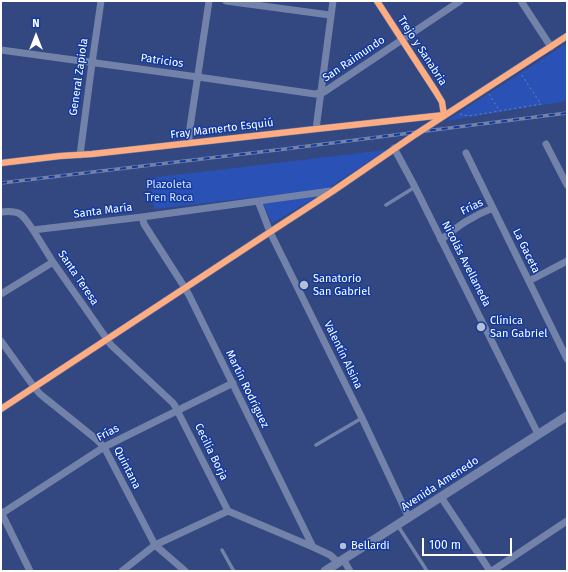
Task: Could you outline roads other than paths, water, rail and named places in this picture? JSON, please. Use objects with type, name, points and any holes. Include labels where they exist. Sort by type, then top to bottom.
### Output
[{"type":"street","name":"General Zapiola","points":[[80,155],[101,1]]},
{"type":"street","points":[[189,143],[189,134],[209,1]]},
{"type":"street","points":[[226,1],[330,15]]},
{"type":"street","points":[[316,128],[332,1]]},
{"type":"street","name":"Trejo y Sanabria","points":[[377,1],[442,102],[444,115]]},
{"type":"street","name":"San Raimundo","points":[[320,94],[460,1]]},
{"type":"street","points":[[521,1],[551,47]]},
{"type":"street","points":[[1,409],[333,191],[454,108],[567,36]]},
{"type":"street","name":"Patricios","points":[[1,50],[320,94]]},
{"type":"street","name":"Fray Mamerto Esquiú","points":[[1,163],[444,115]]},
{"type":"street","points":[[546,144],[567,185]]},
{"type":"street","name":"Nicolás Avellaneda","points":[[394,148],[415,187],[538,434]]},
{"type":"street","name":"La Gaceta","points":[[466,153],[567,359]]},
{"type":"street","name":"Santa María","points":[[33,230],[333,191]]},
{"type":"street","name":"Valentín Alsina","points":[[258,201],[270,232],[362,418],[409,518]]},
{"type":"street","name":"Frías","points":[[441,240],[457,227],[493,208]]},
{"type":"street","points":[[1,212],[11,211],[20,214],[33,230]]},
{"type":"street","name":"Martín Rodríguez","points":[[142,217],[144,224],[185,288],[313,547]]},
{"type":"street","name":"Santa Teresa","points":[[33,230],[106,339]]},
{"type":"street","points":[[1,294],[53,262]]},
{"type":"street","points":[[529,281],[567,262]]},
{"type":"street","name":"Cecilia Borja","points":[[106,339],[173,403],[178,410],[228,511]]},
{"type":"street","name":"Quintana","points":[[1,341],[34,388],[104,446],[155,546],[185,571]]},
{"type":"street","name":"Frías","points":[[1,513],[104,446],[233,383]]},
{"type":"street","name":"Avenida Amenedo","points":[[325,571],[538,434],[566,420]]},
{"type":"street","points":[[441,497],[491,571],[567,521]]},
{"type":"street","points":[[122,571],[155,546],[228,511],[330,555],[340,561],[350,571]]},
{"type":"street","points":[[1,513],[30,571]]},
{"type":"lane","points":[[386,205],[415,187]]},
{"type":"lane","points":[[316,445],[362,418]]},
{"type":"lane","points":[[398,525],[427,571]]},
{"type":"lane","points":[[222,550],[234,571]]},
{"type":"railway","points":[[1,183],[567,113]]},
{"type":"place","name":"Sanatorio San Gabriel","points":[[304,285]]},
{"type":"place","name":"Clínica San Gabriel","points":[[481,327]]},
{"type":"place","name":"Bellardi","points":[[343,546]]},
{"type":"park label","name":"Plazoleta Tren Roca","points":[[169,191]]}]
